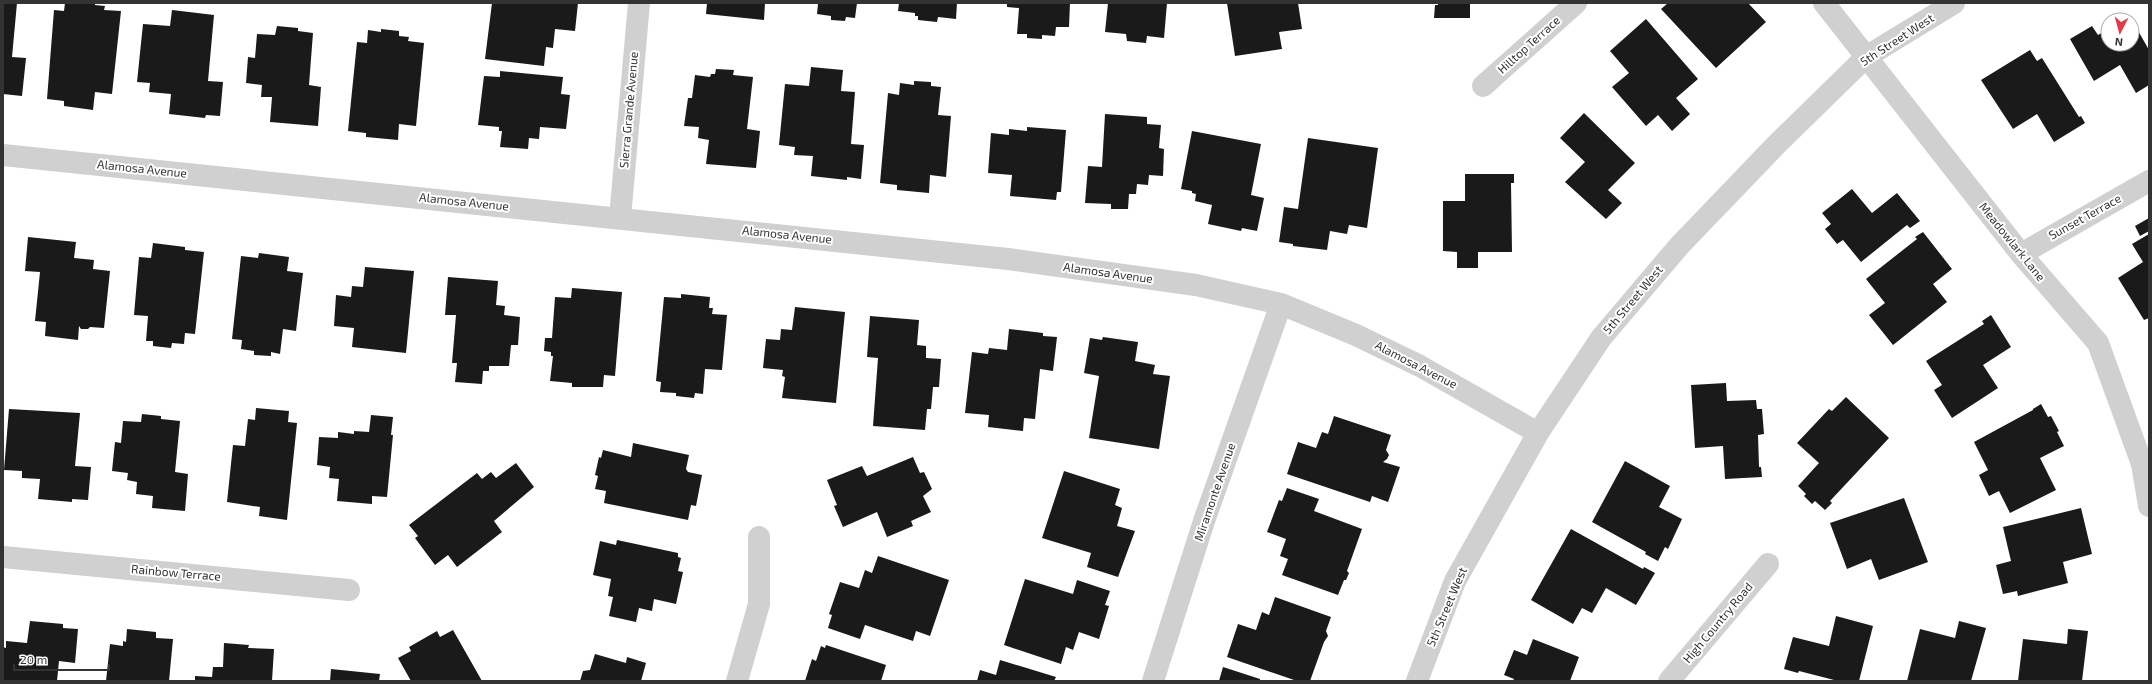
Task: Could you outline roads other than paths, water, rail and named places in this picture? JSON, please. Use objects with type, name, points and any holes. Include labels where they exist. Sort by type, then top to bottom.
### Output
[{"type":"street","name":"Sierra Grande Avenue","points":[[620,218],[639,3]]},
{"type":"street","name":"Hilltop Terrace","points":[[1483,86],[1576,3]]},
{"type":"street","name":"Meadowlark Lane","points":[[1824,3],[2020,254],[2098,343],[2142,464],[2149,506]]},
{"type":"street","name":"5th Street West","points":[[1417,681],[1455,581],[1538,433],[1601,338],[1680,246],[1775,146],[1866,57],[1954,3]]},
{"type":"street","name":"Alamosa Avenue","points":[[3,155],[1008,259],[1196,285],[1280,304],[1356,335],[1420,366],[1538,433]]},
{"type":"street","name":"Sunset Terrace","points":[[2020,254],[2149,181]]},
{"type":"street","name":"Miramonte Avenue","points":[[1153,681],[1204,521],[1280,304]]},
{"type":"street","points":[[737,681],[759,604],[759,537]]},
{"type":"street","name":"Rainbow Terrace","points":[[3,557],[349,590]]},
{"type":"street","name":"High Country Road","points":[[1670,681],[1768,564]]}]
